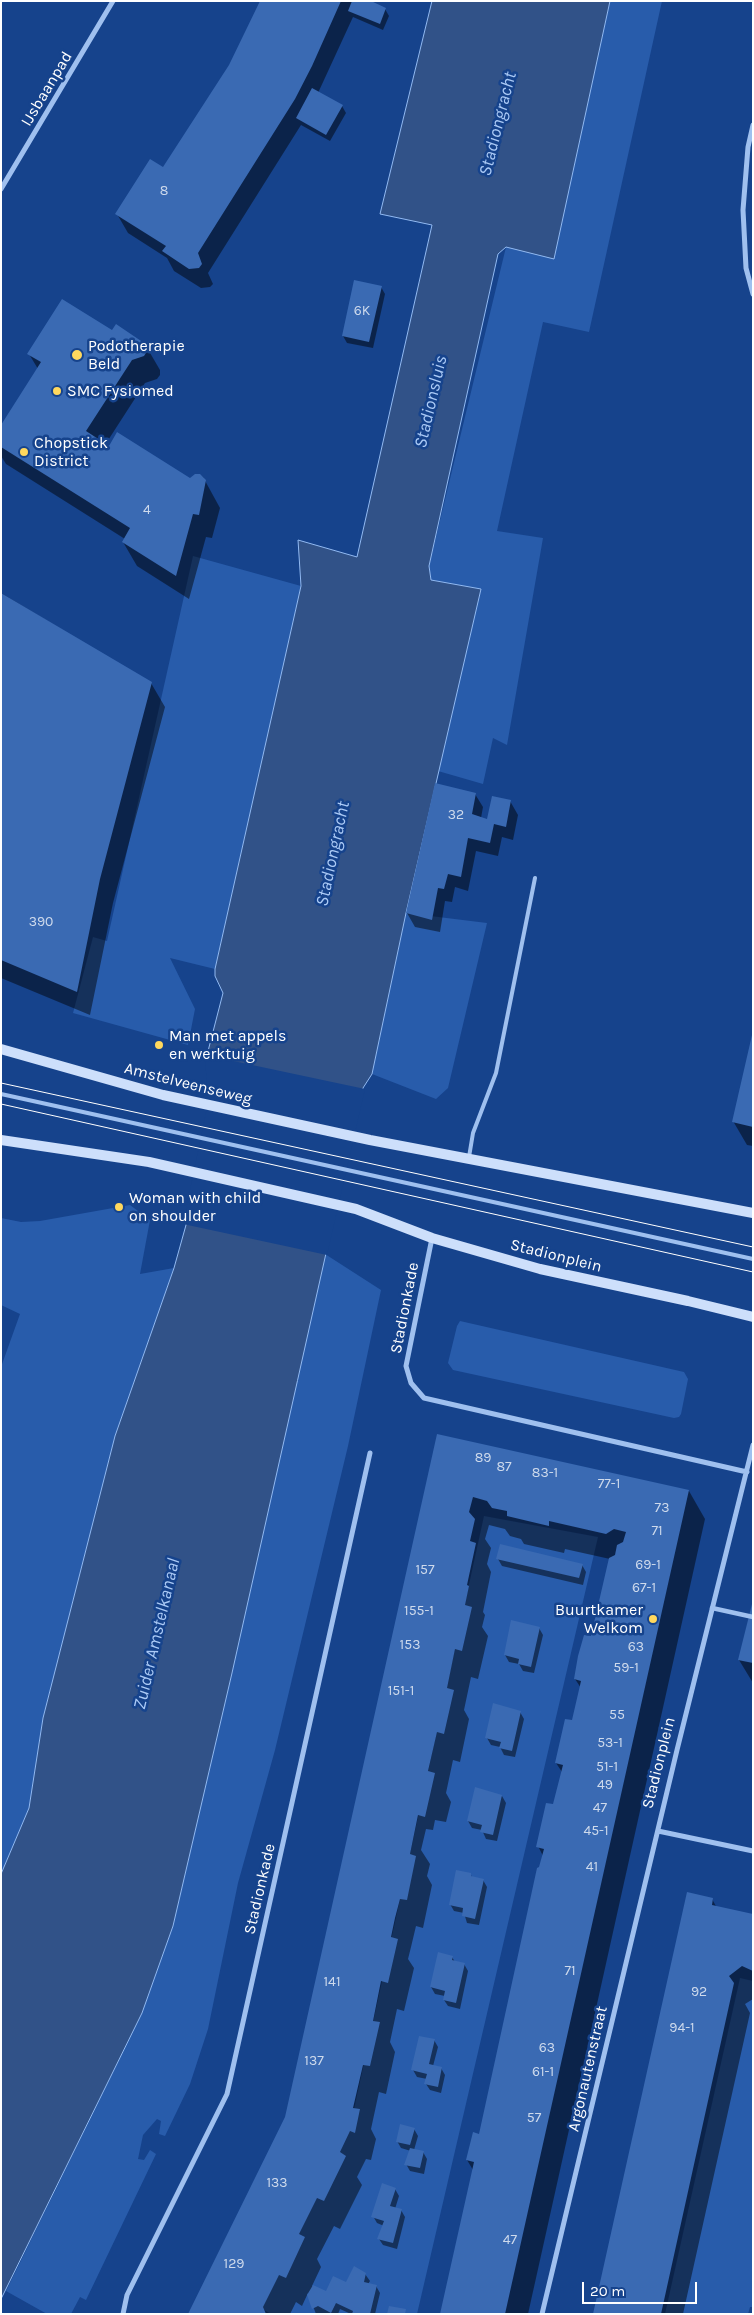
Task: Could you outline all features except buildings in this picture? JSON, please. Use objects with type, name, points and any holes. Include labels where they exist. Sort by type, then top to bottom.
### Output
[{"type":"main road","name":"Amstelveenseweg","points":[[1,1049],[163,1095],[370,1140],[469,1158]]},
{"type":"main road","name":"Stadionplein","points":[[1,1140],[149,1162],[356,1209],[432,1238],[540,1269],[753,1317]]},
{"type":"main road","points":[[469,1158],[753,1213]]},
{"type":"street","name":"IJsbaanpad","points":[[1,189],[114,1]]},
{"type":"street","points":[[753,125],[748,146],[743,210],[746,268],[753,294]]},
{"type":"street","name":"Stadionkade","points":[[432,1238],[406,1366],[411,1383],[424,1398],[747,1472]]},
{"type":"street","name":"Stadionplein","points":[[753,1445],[658,1831],[753,1851]]},
{"type":"street","name":"Stadionkade","points":[[123,2314],[128,2295],[227,2094],[370,1453]]},
{"type":"street","points":[[712,1608],[753,1617]]},
{"type":"street","name":"Argonautenstraat","points":[[542,2314],[658,1831]]},
{"type":"lane","points":[[469,1158],[473,1133],[496,1073],[535,878]]},
{"type":"lane","points":[[1,1094],[753,1259]]},
{"type":"shaded area","points":[[610,1],[662,1],[589,332],[543,322],[497,531],[543,538],[507,745],[493,738],[483,784],[438,771],[481,589],[431,580],[429,566],[506,247],[554,258]]},
{"type":"shaded area","points":[[193,556],[301,586],[215,969],[170,958],[195,1009],[188,1045],[73,1013],[93,937],[107,941]]},
{"type":"shaded area","points":[[406,913],[487,923],[448,1088],[436,1099],[372,1074]]},
{"type":"shaded area","points":[[130,1205],[150,1220],[140,1274],[174,1268],[115,1436],[43,1718],[29,1808],[1,1874],[1,1367],[20,1314],[1,1305],[1,1218],[21,1222],[40,1221]]},
{"type":"shaded area","points":[[325,1254],[381,1290],[348,1446],[275,1750],[238,1883],[208,2029],[190,2084],[165,2136],[159,2134],[161,2121],[157,2119],[143,2135],[138,2159],[144,2160],[150,2150],[156,2154],[86,2300],[80,2297],[71,2314],[47,2314],[6,2291],[142,2013],[173,1926],[232,1673]]},
{"type":"shaded area","points":[[460,1321],[684,1372],[688,1379],[681,1414],[679,1417],[674,1418],[453,1370],[448,1363],[457,1326]]},
{"type":"shaded area","points":[[484,1516],[598,1537],[417,2314],[271,2314],[254,2304],[352,2118]]},
{"type":"shaded area","points":[[740,1978],[753,1981],[753,2307],[750,2307],[748,2314],[665,2314]]},
{"type":"water","points":[[432,1],[610,1],[554,259],[506,247],[498,254],[429,566],[431,580],[481,589],[406,913],[372,1074],[363,1088],[232,1673],[173,1926],[142,2013],[1,2299],[1,1874],[29,1808],[43,1718],[115,1436],[174,1268],[186,1225],[210,1103],[207,1055],[223,993],[215,976],[215,969],[301,586],[298,540],[357,557],[432,225],[380,214]]},
{"type":"pier","points":[[205,1055],[365,1089],[327,1255],[183,1224],[208,1103]]},
{"type":"tram line","points":[[1,1083],[753,1247]]},
{"type":"tram line","points":[[1,1104],[753,1272]]},
{"type":"place","name":"Podotherapie Beld","points":[[77,355]]},
{"type":"place","name":"SMC Fysiomed","points":[[57,391]]},
{"type":"place","name":"Chopstick District","points":[[24,452]]},
{"type":"place","name":"Man met appels en werktuig","points":[[159,1045]]},
{"type":"place","name":"Woman with child on shoulder","points":[[119,1207]]},
{"type":"place","name":"Buurtkamer Welkom","points":[[653,1619]]},
{"type":"water label","name":"Stadiongracht","points":[[498,124]]},
{"type":"water label","name":"Stadionsluis","points":[[431,402]]},
{"type":"water label","name":"Stadiongracht","points":[[333,854]]},
{"type":"water label","name":"Zuider Amstelkanaal","points":[[157,1634]]}]
